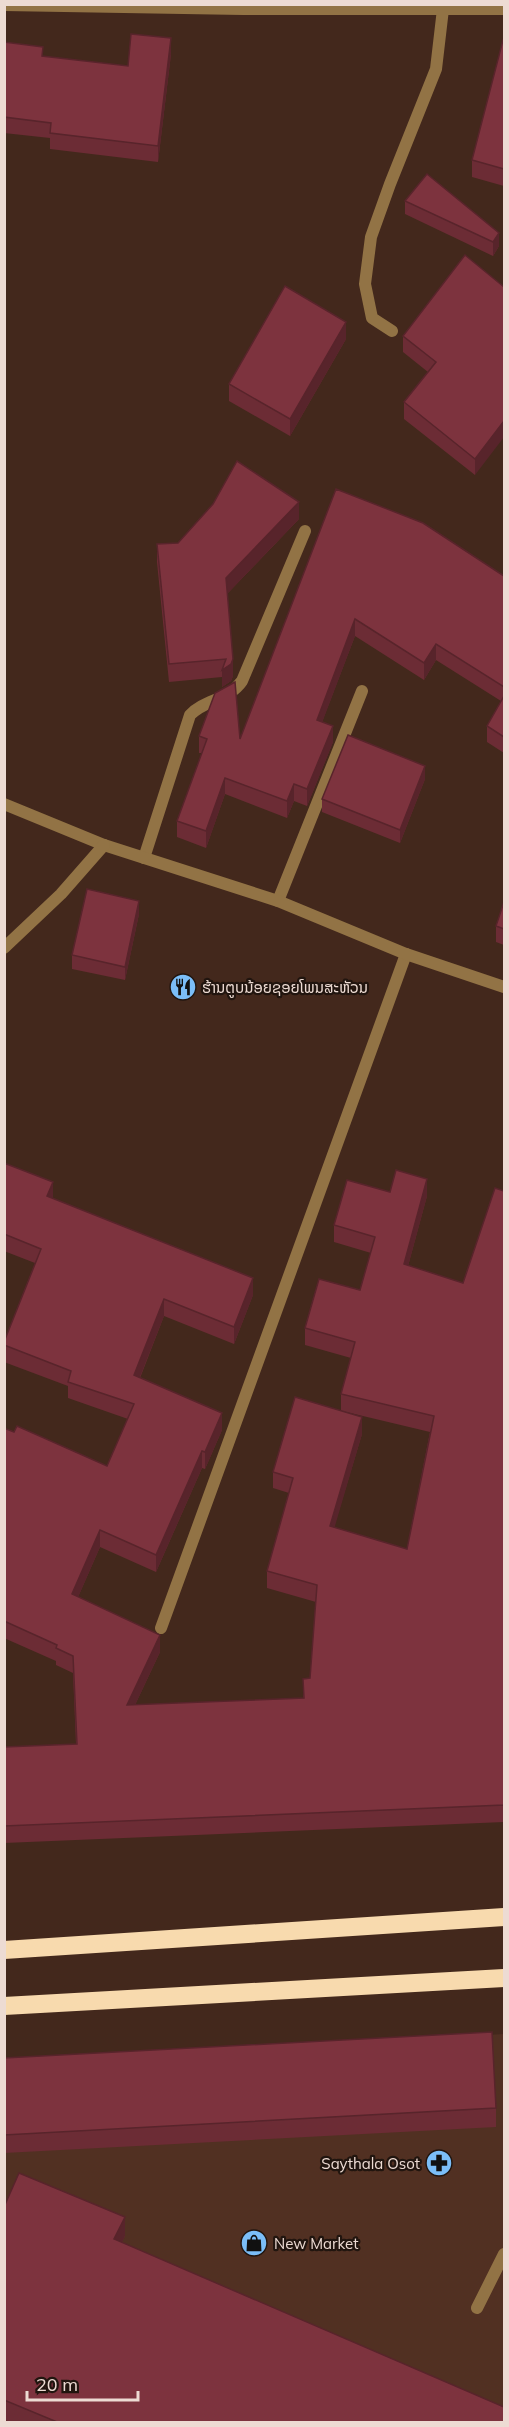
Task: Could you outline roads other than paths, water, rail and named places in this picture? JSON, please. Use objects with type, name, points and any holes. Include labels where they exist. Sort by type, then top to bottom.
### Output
[{"type":"highway","points":[[4,1950],[504,1917]]},
{"type":"highway","points":[[4,2006],[504,1978]]},
{"type":"street","points":[[4,5],[504,9]]},
{"type":"street","points":[[392,331],[372,318],[364,284],[371,237],[436,69],[443,9]]},
{"type":"street","points":[[144,858],[190,715],[207,703],[219,700],[235,691],[242,681],[305,531]]},
{"type":"street","points":[[278,901],[362,691]]},
{"type":"street","points":[[4,804],[104,845],[278,901],[406,954],[504,987]]},
{"type":"street","points":[[4,948],[61,894],[104,845]]},
{"type":"street","points":[[161,1628],[406,954]]},
{"type":"street","points":[[477,2308],[504,2254]]},
{"type":"place","name":"ຮ້ານຕູບນ້ອຍຊອຍໂພນສະຫັວນ","points":[[183,987]]},
{"type":"place","name":"Saythala Osot","points":[[439,2163]]},
{"type":"place","name":"New Market","points":[[254,2243]]}]
